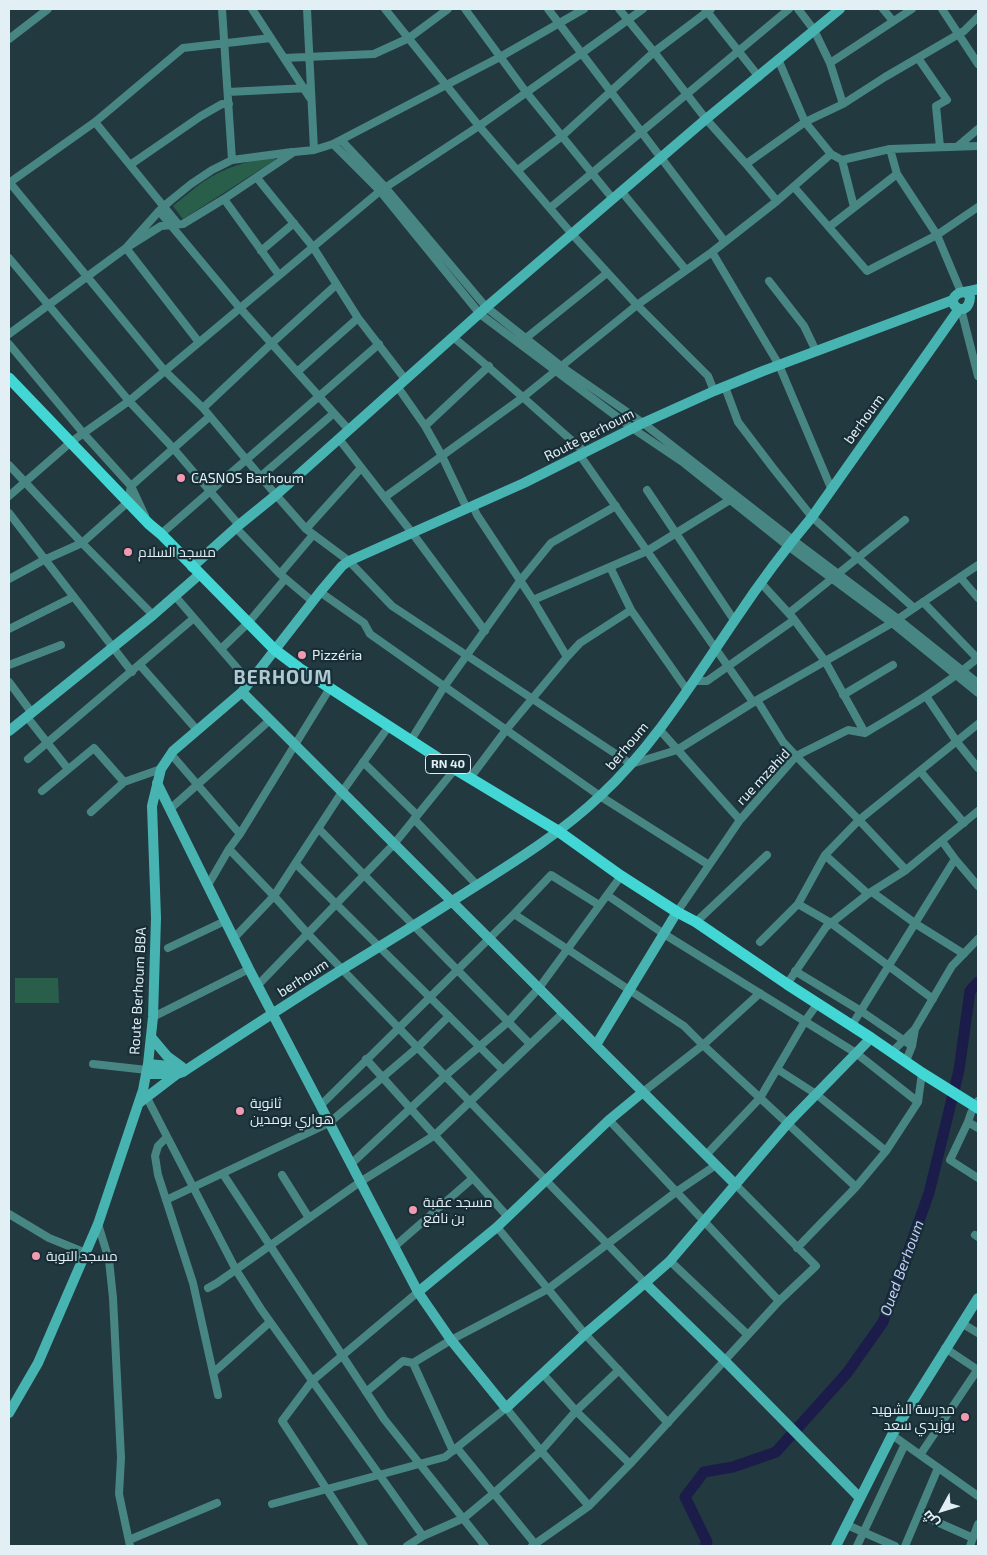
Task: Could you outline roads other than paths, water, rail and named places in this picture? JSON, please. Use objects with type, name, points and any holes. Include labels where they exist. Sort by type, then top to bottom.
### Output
[{"type":"main road","name":"RN 40","points":[[9,378],[149,524],[275,650],[455,769],[558,831],[621,876],[696,922],[922,1073],[974,1104]]},
{"type":"street","points":[[9,39],[48,9]]},
{"type":"street","points":[[222,9],[232,160]]},
{"type":"street","points":[[252,9],[284,58],[307,88],[311,100],[314,150]]},
{"type":"street","points":[[307,9],[309,58],[307,88]]},
{"type":"street","points":[[385,9],[479,126],[572,234],[637,305],[708,376],[714,391]]},
{"type":"street","points":[[284,58],[374,54],[409,38],[448,9]]},
{"type":"street","points":[[465,9],[526,92],[613,199]]},
{"type":"street","points":[[548,9],[725,242]]},
{"type":"street","points":[[126,248],[161,208],[212,170],[232,160],[314,150],[333,144],[500,57],[584,9]]},
{"type":"street","points":[[618,9],[706,119],[777,201]]},
{"type":"street","points":[[9,496],[70,442],[129,401],[383,189],[479,126],[582,54],[642,9]]},
{"type":"street","points":[[550,208],[789,9]]},
{"type":"street","points":[[798,9],[814,30],[830,63],[843,104]]},
{"type":"street","points":[[9,731],[175,596],[196,570],[237,527],[276,495],[453,336],[706,119],[840,9]]},
{"type":"street","points":[[883,9],[893,21]]},
{"type":"street","points":[[830,63],[912,9]]},
{"type":"street","points":[[942,9],[978,64]]},
{"type":"street","points":[[518,170],[562,136],[654,52],[708,10],[759,76]]},
{"type":"street","points":[[746,164],[805,122],[843,104],[958,35],[978,17]]},
{"type":"street","points":[[271,38],[183,48],[95,122],[9,183],[164,370],[203,408],[245,460],[306,529],[349,562],[392,606],[632,764],[677,750],[755,701],[895,621],[978,565]]},
{"type":"street","points":[[918,58],[947,100],[936,106],[940,147]]},
{"type":"street","points":[[778,60],[805,122],[831,154],[842,160],[890,149],[978,146]]},
{"type":"street","points":[[228,92],[307,88]]},
{"type":"street","points":[[130,165],[201,116],[222,104],[228,104]]},
{"type":"street","points":[[95,122],[239,308],[349,430]]},
{"type":"street","points":[[958,146],[978,129]]},
{"type":"street","points":[[341,140],[483,311],[632,428],[733,498]]},
{"type":"street","points":[[333,144],[383,189]]},
{"type":"street","points":[[890,149],[897,174],[937,235],[964,300],[978,376]]},
{"type":"street","points":[[9,334],[126,248],[161,226],[183,224],[257,178],[294,152]]},
{"type":"street","points":[[385,497],[559,370],[637,305],[712,252],[777,201],[831,154]]},
{"type":"street","points":[[842,160],[854,208]]},
{"type":"street","points":[[828,227],[897,174]]},
{"type":"street","points":[[257,178],[313,247],[358,318],[379,344],[470,508],[477,515],[533,600],[567,657]]},
{"type":"street","points":[[794,187],[867,272],[937,235],[978,207]]},
{"type":"street","points":[[622,192],[686,270]]},
{"type":"street","points":[[224,199],[279,275]]},
{"type":"street","points":[[261,251],[294,224]]},
{"type":"street","points":[[126,248],[198,342]]},
{"type":"street","points":[[712,252],[779,365],[831,488]]},
{"type":"street","points":[[9,258],[129,401],[173,448],[237,527],[283,576],[312,602]]},
{"type":"street","points":[[526,338],[608,273]]},
{"type":"street","points":[[769,281],[804,326],[816,351]]},
{"type":"street","points":[[203,408],[336,285]]},
{"type":"street","name":"Route Berhoum","points":[[275,650],[320,592],[342,566],[349,562],[524,483],[632,428],[714,391],[816,351],[964,300],[978,289]]},
{"type":"street","name":"berhoum","points":[[143,1096],[342,969],[452,902],[558,831],[600,796],[632,764],[659,729],[716,650],[734,620],[790,543],[812,517],[964,300]]},
{"type":"street","points":[[483,311],[526,338],[559,370],[643,423],[790,543],[895,621],[959,673],[978,693]]},
{"type":"street","points":[[297,372],[358,318]]},
{"type":"street","points":[[453,336],[489,366],[582,453],[647,551],[783,742],[906,870]]},
{"type":"street","points":[[9,344],[84,434],[131,486],[149,524]]},
{"type":"street","points":[[161,534],[379,344]]},
{"type":"street","points":[[425,426],[489,366]]},
{"type":"street","points":[[724,387],[738,422],[812,517],[914,608]]},
{"type":"street","points":[[260,477],[334,413]]},
{"type":"street","points":[[9,579],[44,560],[82,543],[128,502],[131,486],[209,417]]},
{"type":"street","points":[[339,439],[413,534],[485,632]]},
{"type":"street","points":[[9,464],[82,543],[153,615]]},
{"type":"street","points":[[306,529],[362,468]]},
{"type":"street","points":[[647,490],[734,620]]},
{"type":"street","points":[[533,600],[647,551],[733,498]]},
{"type":"street","points":[[411,740],[466,655],[485,632],[520,581],[551,543],[616,506]]},
{"type":"street","points":[[9,513],[132,672]]},
{"type":"street","points":[[610,567],[631,610],[690,685],[707,681],[728,666],[791,616],[835,576],[905,520]]},
{"type":"street","points":[[221,649],[248,623],[313,535]]},
{"type":"street","points":[[960,577],[978,598]]},
{"type":"street","points":[[761,583],[791,616],[825,662],[864,733]]},
{"type":"street","points":[[320,592],[364,623],[370,634],[444,687],[600,796],[709,865]]},
{"type":"street","points":[[175,596],[250,683]]},
{"type":"street","points":[[9,629],[73,597]]},
{"type":"street","points":[[923,602],[978,659]]},
{"type":"street","points":[[470,778],[506,730],[580,643],[631,610]]},
{"type":"street","points":[[28,759],[194,618]]},
{"type":"street","points":[[9,665],[61,645]]},
{"type":"street","name":"Route Berhoum BBA","points":[[9,1413],[38,1363],[86,1253],[143,1096],[153,1017],[156,918],[152,806],[161,769],[171,754],[242,692],[275,650]]},
{"type":"street","name":"rue mzahid","points":[[677,912],[740,820],[796,756],[848,730],[864,733],[926,696],[978,659]]},
{"type":"street","points":[[140,665],[197,730]]},
{"type":"street","points":[[843,695],[893,665]]},
{"type":"street","points":[[959,673],[978,683]]},
{"type":"street","points":[[9,682],[47,742],[68,769]]},
{"type":"street","points":[[208,885],[228,849],[240,834],[330,688]]},
{"type":"street","points":[[242,692],[816,1266],[778,1301],[668,1423],[589,1506],[533,1545],[494,1493],[455,1449],[413,1363]]},
{"type":"street","points":[[926,696],[957,742],[978,768]]},
{"type":"street","points":[[170,809],[270,720]]},
{"type":"street","points":[[760,942],[798,904],[825,856],[859,820],[978,724]]},
{"type":"street","points":[[234,938],[274,896],[342,792],[389,726]]},
{"type":"street","points":[[659,729],[740,820]]},
{"type":"street","points":[[42,791],[94,748],[124,782]]},
{"type":"street","points":[[171,754],[240,834]]},
{"type":"street","points":[[364,762],[477,885]]},
{"type":"street","points":[[90,812],[124,782],[161,769]]},
{"type":"street","points":[[258,985],[394,844],[455,769]]},
{"type":"street","points":[[920,771],[964,823]]},
{"type":"street","points":[[157,783],[249,969],[418,1292],[451,1340],[541,1451],[589,1506]]},
{"type":"street","points":[[787,984],[826,927],[870,893],[906,870],[978,813]]},
{"type":"street","points":[[319,829],[530,1044]]},
{"type":"street","points":[[942,841],[955,860],[978,886]]},
{"type":"street","points":[[228,849],[606,1244],[860,1498]]},
{"type":"street","points":[[696,922],[767,855]]},
{"type":"street","points":[[825,856],[870,893],[964,954]]},
{"type":"street","points":[[852,1025],[955,860]]},
{"type":"street","points":[[296,864],[503,1070]]},
{"type":"street","points":[[321,1105],[514,914],[551,874],[599,905]]},
{"type":"street","points":[[351,1164],[446,1076],[508,1022],[539,988],[621,876]]},
{"type":"street","points":[[607,894],[664,934],[856,1053],[918,1102]]},
{"type":"street","points":[[798,904],[831,924],[933,999]]},
{"type":"street","points":[[596,1045],[677,912]]},
{"type":"street","points":[[514,914],[684,1026],[856,1187]]},
{"type":"street","points":[[168,948],[225,921]]},
{"type":"street","points":[[892,1052],[915,1029],[952,966],[978,939]]},
{"type":"street","points":[[153,1017],[249,969]]},
{"type":"street","points":[[795,971],[861,1011],[912,1046]]},
{"type":"street","points":[[364,1546],[282,1421],[312,1381],[342,1354],[497,1227],[609,1120],[703,1045],[760,993]]},
{"type":"street","points":[[706,1155],[760,1098],[805,1021],[818,1003]]},
{"type":"street","points":[[208,1288],[360,1182],[435,1136],[563,1013]]},
{"type":"street","points":[[166,1200],[329,1123],[418,1047],[449,1016]]},
{"type":"street","points":[[906,1061],[912,1046],[915,1029]]},
{"type":"street","points":[[151,1037],[182,1070]]},
{"type":"street","points":[[272,1504],[445,1457],[506,1408],[585,1334],[670,1260],[788,1123],[871,1038]]},
{"type":"street","points":[[366,1059],[508,1217]]},
{"type":"street","points":[[93,1064],[182,1070]]},
{"type":"street","points":[[777,1069],[816,1094],[886,1151]]},
{"type":"street","points":[[797,1248],[856,1187],[886,1151],[918,1102],[922,1073]]},
{"type":"street","points":[[143,1096],[167,1137],[236,1270],[270,1322],[423,1536]]},
{"type":"street","points":[[974,1104],[968,1122],[950,1160],[978,1178]]},
{"type":"street","points":[[609,1120],[778,1301]]},
{"type":"street","points":[[968,1122],[978,1128]]},
{"type":"street","points":[[167,1137],[158,1146],[155,1156],[158,1175],[193,1283],[218,1395]]},
{"type":"street","points":[[366,1392],[403,1361],[413,1363],[451,1340],[548,1289],[676,1192],[716,1165]]},
{"type":"street","points":[[223,1174],[384,1419],[485,1546]]},
{"type":"street","points":[[282,1175],[309,1218]]},
{"type":"street","points":[[394,1247],[473,1178]]},
{"type":"street","points":[[9,1214],[49,1238],[86,1253]]},
{"type":"street","points":[[98,1224],[109,1260],[114,1298],[121,1458],[119,1494],[129,1543],[217,1503]]},
{"type":"street","points":[[497,1227],[585,1334],[668,1423]]},
{"type":"street","points":[[670,1260],[748,1335]]},
{"type":"street","points":[[836,1546],[892,1435],[978,1298]]},
{"type":"street","points":[[213,1373],[270,1322]]},
{"type":"street","points":[[963,1324],[978,1334]]},
{"type":"street","points":[[920,1455],[978,1369],[946,1348]]},
{"type":"street","points":[[407,1546],[423,1536],[464,1518],[541,1451],[576,1411],[619,1370]]},
{"type":"street","points":[[543,1374],[576,1411],[630,1464]]},
{"type":"street","points":[[892,1435],[978,1496]]},
{"type":"street","points":[[858,1546],[905,1444]]},
{"type":"street","points":[[905,1546],[938,1468]]},
{"type":"street","points":[[919,1514],[971,1542],[978,1524]]},
{"type":"street","points":[[847,1525],[895,1546]]},
{"type":"waterway","name":"Oued Berhoum","points":[[705,1546],[707,1542],[685,1497],[704,1472],[733,1467],[776,1452],[847,1373],[883,1322],[929,1193],[959,1070],[970,991],[978,982]]},
{"type":"place","name":"CASNOS Barhoum","points":[[181,478]]},
{"type":"place","name":"مسجد السلام","points":[[128,552]]},
{"type":"place","name":"Pizzéria","points":[[302,655]]},
{"type":"place","name":"ثانوية هواري بومدين","points":[[240,1111]]},
{"type":"place","name":"مسجد عقبة بن نافع","points":[[413,1210]]},
{"type":"place","name":"مسجد التوبة","points":[[36,1256]]},
{"type":"place","name":"مدرسة الشهيد بوزيدي سعد","points":[[965,1417]]},
{"type":"district","name":"BERHOUM","points":[[283,678]]}]
